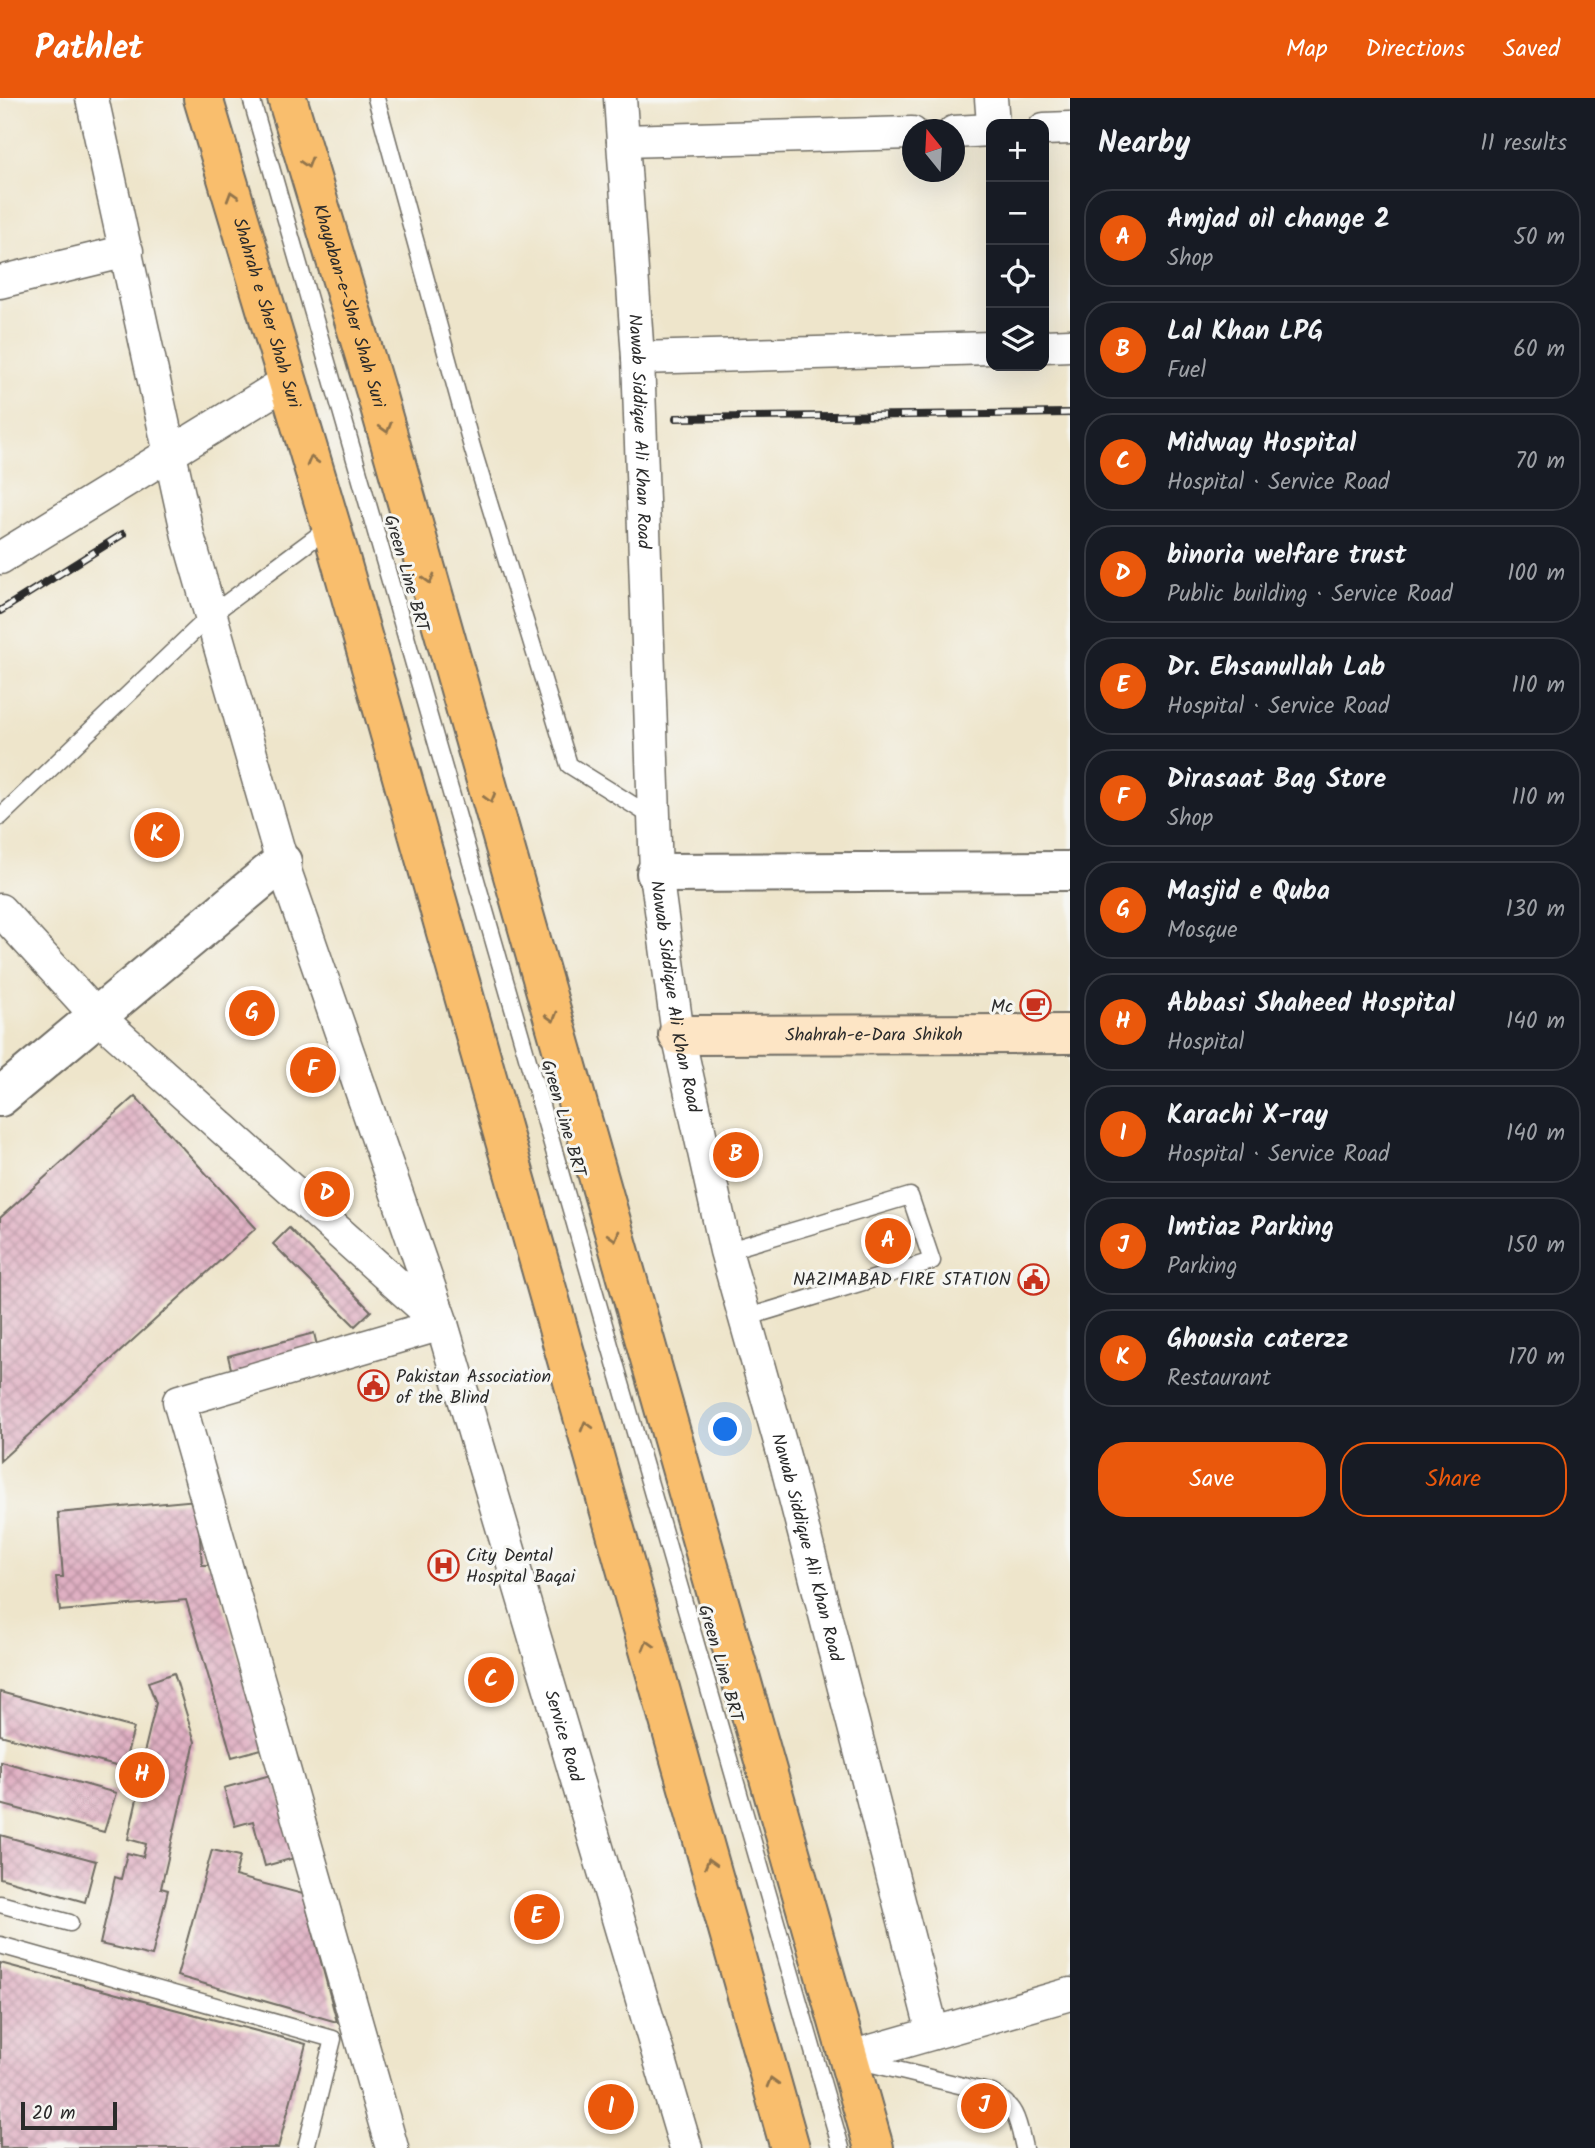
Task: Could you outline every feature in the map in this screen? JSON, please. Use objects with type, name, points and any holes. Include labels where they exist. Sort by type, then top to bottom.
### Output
[{"type":"main road","name":"Shahrah e Sher Shah Suri","points":[[203,98],[331,526]]},
{"type":"main road","name":"Khayaban-e-Sher Shah Suri","points":[[287,98],[410,513],[847,2058]]},
{"type":"main road","points":[[331,526],[790,2148]]},
{"type":"main road","name":"Shahrah-e-Dara Shikoh","points":[[678,1035],[1070,1034]]},
{"type":"main road","points":[[847,2058],[874,2148]]},
{"type":"street","name":"Service Road","points":[[92,98],[188,536],[282,862],[442,1324],[686,2148]]},
{"type":"street","name":"Nawab Siddique Ali Khan Road","points":[[620,98],[638,358],[656,873],[678,1035],[726,1251],[787,1467],[933,2033]]},
{"type":"street","points":[[991,98],[993,119]]},
{"type":"street","points":[[1049,129],[1070,128]]},
{"type":"street","points":[[965,132],[986,131]]},
{"type":"street","points":[[624,141],[902,133]]},
{"type":"street","points":[[0,282],[127,251]]},
{"type":"street","points":[[1049,346],[1070,345]]},
{"type":"street","points":[[638,358],[986,348]]},
{"type":"street","points":[[0,558],[288,382]]},
{"type":"street","points":[[0,1097],[282,862]]},
{"type":"street","points":[[656,873],[1070,871]]},
{"type":"street","points":[[0,910],[96,1015],[442,1324]]},
{"type":"street","points":[[392,2148],[179,1401],[442,1324]]},
{"type":"street","points":[[847,2058],[933,2033],[1068,2001]]},
{"type":"lane","name":"Green Line BRT","points":[[251,98],[841,2148]]},
{"type":"lane","points":[[376,98],[472,447],[569,765],[654,818]]},
{"type":"lane","points":[[0,817],[212,614],[331,526]]},
{"type":"lane","points":[[726,1251],[910,1196],[932,1261],[744,1318]]},
{"type":"lane","points":[[0,1904],[69,1923]]},
{"type":"lane","points":[[0,1945],[333,2039],[306,2148]]},
{"type":"lane","points":[[847,2058],[992,2094],[1009,2102],[1018,2122],[1024,2148]]},
{"type":"building","points":[[135,1096],[256,1228],[0,1461],[0,1218]]},
{"type":"building","points":[[289,1228],[371,1311],[355,1326],[273,1244]]},
{"type":"building","points":[[314,1333],[319,1354],[233,1377],[228,1356]]},
{"type":"building","points":[[197,1500],[202,1565],[212,1565],[265,1748],[232,1757],[186,1600],[60,1611],[56,1577],[63,1577],[58,1513]]},
{"type":"building","points":[[174,1673],[195,1742],[161,1888],[168,1890],[152,1956],[100,1944],[115,1877],[121,1879],[127,1853],[143,1857],[146,1844],[128,1839],[138,1795],[148,1798],[152,1781],[138,1778],[156,1703],[148,1682]]},
{"type":"building","points":[[0,1692],[134,1728],[123,1768],[0,1735]]},
{"type":"building","points":[[0,1761],[116,1793],[104,1832],[0,1804]]},
{"type":"building","points":[[274,1774],[298,1857],[265,1866],[253,1821],[235,1826],[224,1788]]},
{"type":"building","points":[[0,1835],[96,1861],[85,1902],[0,1878]]},
{"type":"building","points":[[212,1850],[240,1856],[235,1876],[303,1894],[337,2022],[177,1976]]},
{"type":"building","points":[[0,1963],[306,2044],[278,2148],[0,2148]]},
{"type":"railway","points":[[676,418],[1070,413]]},
{"type":"railway","points":[[0,611],[123,534]]},
{"type":"place","name":"Ghousia caterzz","points":[[157,835]]},
{"type":"place","name":"Mc","points":[[1036,1006]]},
{"type":"place","name":"Masjid e Quba","points":[[252,1013]]},
{"type":"place","name":"Dirasaat Bag Store","points":[[313,1070]]},
{"type":"place","name":"Lal Khan LPG","points":[[736,1155]]},
{"type":"place","name":"binoria welfare trust","points":[[327,1194]]},
{"type":"place","name":"Amjad oil change 2","points":[[888,1241]]},
{"type":"place","name":"NAZIMABAD FIRE STATION","points":[[1034,1279]]},
{"type":"place","name":"Pakistan Association of the Blind","points":[[373,1386]]},
{"type":"place","name":"City Dental Hospital Baqai","points":[[443,1565]]},
{"type":"place","name":"Midway Hospital","points":[[491,1680]]},
{"type":"place","name":"Abbasi Shaheed Hospital","points":[[142,1775]]},
{"type":"place","name":"Dr. Ehsanullah Lab","points":[[537,1917]]},
{"type":"place","name":"Imtiaz Parking","points":[[984,2106]]},
{"type":"place","name":"Karachi X-ray","points":[[611,2107]]}]
